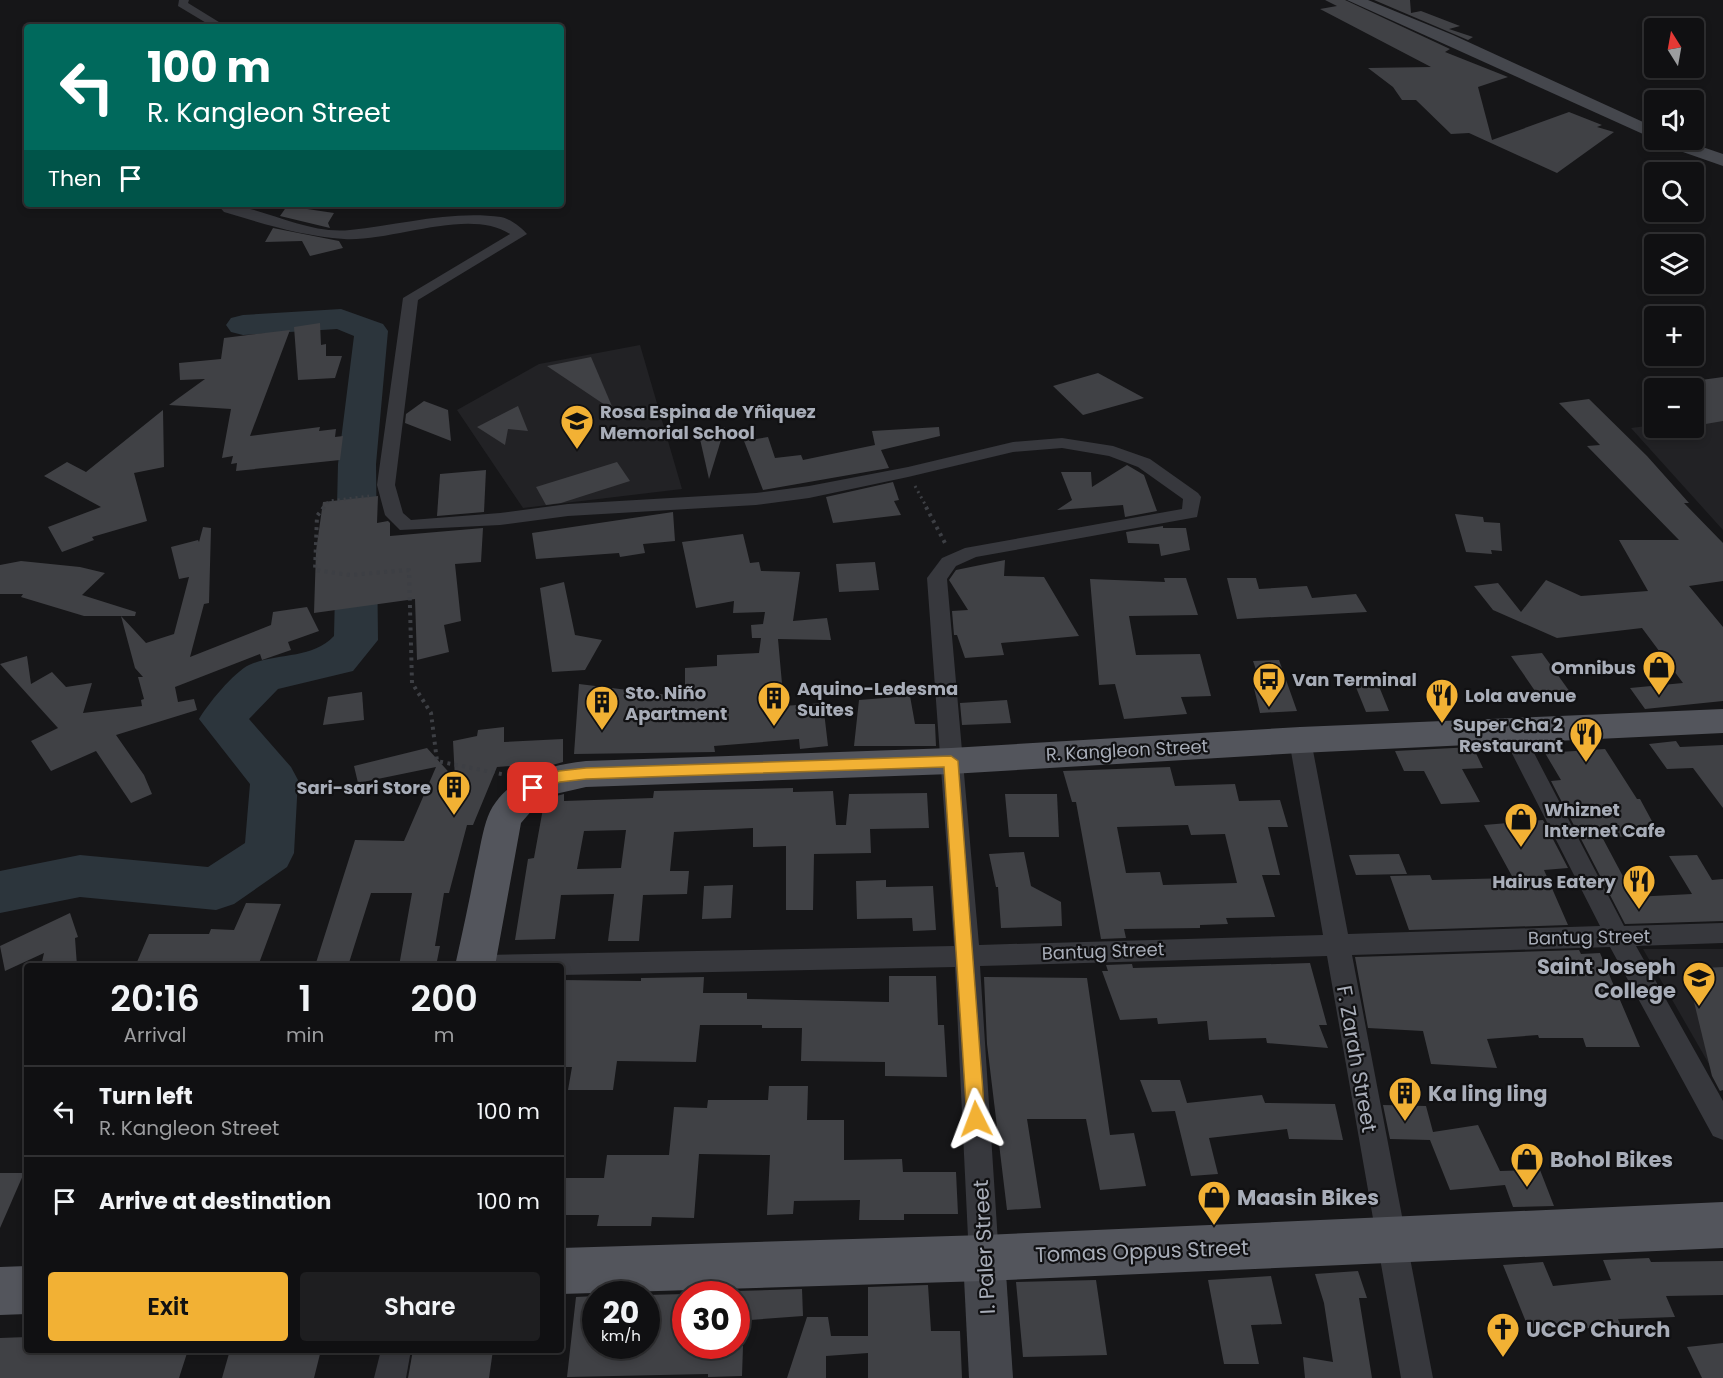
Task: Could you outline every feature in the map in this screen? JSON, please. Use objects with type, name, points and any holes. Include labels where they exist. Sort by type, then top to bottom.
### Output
[{"type":"main road","name":"R. Kangleon Street","points":[[532,789],[559,777],[586,774],[951,761],[1300,740],[1723,721]]},
{"type":"main road","points":[[476,963],[504,820],[516,802],[532,789]]},
{"type":"main road","name":"Tomas Oppus Street","points":[[564,1271],[984,1258],[1723,1225]]},
{"type":"main road","points":[[0,1291],[24,1290]]},
{"type":"street","points":[[184,0],[182,4],[216,24]]},
{"type":"street","points":[[1355,0],[1447,38],[1644,129]]},
{"type":"street","points":[[1694,150],[1723,160]]},
{"type":"street","points":[[227,207],[300,230],[347,235],[455,221],[500,221],[520,234],[411,298],[386,485],[394,516],[407,526],[500,519],[568,510],[756,499],[809,492],[908,472],[1012,447],[1062,443],[1113,451],[1144,463],[1192,497],[1191,513],[972,552],[954,560]]},
{"type":"street","name":"I. Paler Street","points":[[954,560],[949,562],[937,578],[967,956],[991,1378]]},
{"type":"street","points":[[1511,730],[1617,936],[1723,1127]]},
{"type":"street","name":"F. Zarah Street","points":[[1300,740],[1417,1378]]},
{"type":"street","name":"Bantug Street","points":[[564,964],[967,956],[1723,933]]},
{"type":"street","points":[[390,1378],[395,1353]]},
{"type":"path","points":[[908,472],[954,560]]},
{"type":"path","points":[[359,497],[330,501],[317,516],[315,570],[350,575],[409,570],[409,642],[412,682],[431,713],[437,761],[502,773],[532,789]]},
{"type":"shaded area","name":"Rosa Espina de Yñiquez Memorial School","points":[[640,345],[682,489],[523,508],[457,410],[539,364]]},
{"type":"shaded area","points":[[1723,416],[1723,530],[1631,428],[1644,426],[1644,438],[1704,438],[1704,419]]},
{"type":"shaded area","name":"Saint Joseph College","points":[[1643,949],[1723,949],[1723,1091],[1709,1064]]},
{"type":"building","points":[[1325,0],[1345,0],[1450,49],[1445,52],[1508,77],[1478,87],[1492,140],[1569,112],[1602,125],[1597,127],[1614,132],[1557,173],[1469,133],[1451,134],[1416,100],[1402,100],[1393,87],[1368,68],[1431,67],[1320,9],[1337,6]]},
{"type":"building","points":[[1374,0],[1410,0],[1411,13],[1421,11],[1460,26],[1449,29],[1473,37],[1468,40]]},
{"type":"building","points":[[286,207],[334,213],[328,223],[330,228],[280,216]]},
{"type":"building","points":[[273,228],[339,241],[343,248],[310,256],[302,241],[265,242]]},
{"type":"building","points":[[320,323],[321,345],[326,344],[326,356],[342,356],[335,378],[298,380],[294,327]]},
{"type":"building","points":[[290,330],[250,436],[320,427],[319,431],[336,429],[335,437],[343,436],[340,460],[236,471],[237,463],[231,464],[233,456],[222,458],[231,409],[169,405],[205,379],[180,380],[179,363],[221,359],[224,338]]},
{"type":"building","points":[[591,357],[614,411],[547,366]]},
{"type":"building","points":[[1098,373],[1144,398],[1083,415],[1053,386]]},
{"type":"building","points":[[1723,377],[1723,421],[1704,424],[1704,380]]},
{"type":"building","points":[[1589,399],[1647,456],[1689,503],[1684,503],[1723,543],[1723,581],[1689,586],[1723,627],[1723,701],[1645,709],[1630,688],[1683,683],[1642,628],[1557,638],[1493,610],[1474,586],[1498,583],[1521,612],[1546,580],[1581,596],[1648,591],[1619,540],[1679,540],[1587,446],[1600,445],[1559,403]]},
{"type":"building","points":[[424,401],[448,410],[451,441],[405,423],[406,414]]},
{"type":"building","points":[[518,406],[528,431],[508,429],[505,445],[477,427]]},
{"type":"building","points":[[163,410],[164,467],[134,473],[147,521],[92,537],[94,540],[62,552],[48,527],[101,507],[44,476],[67,462],[86,472]]},
{"type":"building","points":[[725,427],[709,479],[698,430]]},
{"type":"building","points":[[939,427],[940,436],[881,450],[889,468],[763,490],[744,441],[768,437],[775,458],[801,455],[803,460],[875,445],[872,431]]},
{"type":"building","points":[[617,462],[630,481],[561,503],[546,505],[536,487]]},
{"type":"building","points":[[1127,465],[1144,475],[1157,511],[1125,517],[1123,505],[1057,510],[1072,500],[1061,472],[1091,472],[1092,487]]},
{"type":"building","points":[[486,470],[484,512],[437,516],[440,474]]},
{"type":"building","points":[[893,482],[899,500],[894,501],[901,515],[833,523],[826,497]]},
{"type":"building","points":[[378,496],[377,523],[388,521],[390,523],[390,536],[483,528],[481,562],[455,564],[461,621],[444,625],[449,652],[417,660],[415,599],[314,613],[316,551],[323,502]]},
{"type":"building","points":[[673,512],[675,541],[643,544],[645,553],[620,557],[619,553],[536,559],[532,533]]},
{"type":"building","points":[[1455,514],[1483,517],[1484,522],[1500,523],[1502,551],[1491,550],[1492,554],[1466,552]]},
{"type":"building","points":[[1163,526],[1163,528],[1186,528],[1190,550],[1161,556],[1159,544],[1128,543],[1126,532]]},
{"type":"building","points":[[203,527],[211,528],[209,603],[204,604],[190,657],[271,625],[273,612],[307,607],[319,631],[288,642],[291,650],[262,660],[260,654],[175,687],[178,702],[194,699],[197,710],[116,735],[144,775],[152,794],[131,803],[96,751],[51,771],[31,741],[58,728],[0,664],[27,656],[31,684],[52,672],[66,687],[92,683],[83,713],[142,706],[141,700],[144,699],[138,677],[143,677],[135,668],[121,616],[146,643],[174,634],[189,577],[179,579],[171,547],[198,540],[199,542]]},
{"type":"building","points":[[743,534],[750,563],[759,562],[761,571],[800,572],[793,621],[827,618],[831,640],[778,639],[784,706],[823,703],[828,746],[800,749],[799,739],[714,746],[715,752],[574,754],[579,684],[685,697],[685,668],[717,666],[717,655],[759,653],[761,638],[752,638],[751,625],[763,624],[765,612],[733,613],[734,601],[696,608],[682,542]]},
{"type":"building","points":[[1005,560],[1004,576],[1044,577],[1079,636],[1001,643],[1004,655],[965,658],[957,635],[954,635],[952,611],[968,610],[949,580],[956,570]]},
{"type":"building","points":[[21,561],[80,567],[105,573],[82,595],[136,612],[135,616],[84,616],[21,597],[23,594],[0,594],[0,565]]},
{"type":"building","points":[[875,562],[879,590],[839,592],[836,564]]},
{"type":"building","points":[[1164,578],[1186,578],[1198,615],[1129,616],[1136,655],[1200,654],[1211,696],[1181,697],[1187,714],[1124,719],[1115,684],[1099,685],[1090,579],[1165,582]]},
{"type":"building","points":[[1227,578],[1256,578],[1259,589],[1307,586],[1312,598],[1356,594],[1367,612],[1237,619]]},
{"type":"building","points":[[564,582],[575,635],[602,640],[585,670],[552,672],[540,588]]},
{"type":"building","points":[[1542,653],[1575,699],[1544,704],[1511,656]]},
{"type":"building","points":[[1279,660],[1297,711],[1260,713],[1253,684],[1261,684],[1253,661]]},
{"type":"building","points":[[1376,679],[1389,711],[1366,712],[1353,680]]},
{"type":"building","points":[[362,692],[364,720],[323,725],[328,697]]},
{"type":"building","points":[[910,696],[915,724],[935,724],[936,746],[854,746],[859,700]]},
{"type":"building","points":[[1007,700],[1011,723],[962,725],[960,703]]},
{"type":"building","points":[[504,727],[504,742],[563,739],[563,762],[538,769],[525,765],[497,767],[473,825],[467,825],[449,893],[444,893],[435,946],[440,946],[437,963],[400,963],[412,893],[371,893],[349,963],[316,963],[355,840],[404,841],[436,767],[358,783],[354,766],[427,748],[455,779],[453,741],[477,736],[478,730]]},
{"type":"building","points":[[1676,741],[1680,747],[1723,745],[1723,808],[1693,768],[1667,769],[1649,744]]},
{"type":"building","points":[[1473,747],[1483,768],[1462,769],[1480,802],[1441,804],[1424,771],[1404,771],[1395,751]]},
{"type":"building","points":[[1605,749],[1637,799],[1640,799],[1660,836],[1602,837],[1634,897],[1692,894],[1669,856],[1697,855],[1712,880],[1723,879],[1723,921],[1625,924],[1551,781],[1561,780],[1545,753]]},
{"type":"building","points":[[1170,767],[1175,786],[1235,784],[1239,801],[1280,800],[1288,827],[1268,827],[1280,875],[1262,875],[1275,917],[1226,918],[1228,924],[1200,925],[1200,928],[1124,929],[1126,938],[1101,939],[1076,802],[1072,802],[1063,771]],"holes":[[[1188,825],[1191,835],[1225,834],[1237,883],[1163,885],[1160,872],[1126,873],[1117,827]]]},
{"type":"building","points":[[793,788],[793,792],[833,791],[836,825],[846,825],[849,794],[927,793],[929,828],[870,829],[871,853],[814,854],[813,910],[786,910],[786,846],[753,847],[753,828],[674,832],[670,871],[689,871],[687,894],[643,895],[639,941],[608,941],[614,894],[561,895],[555,939],[515,940],[528,859],[534,858],[544,803],[552,797],[564,794],[564,801],[653,798],[654,791]],"holes":[[[626,830],[621,868],[577,869],[584,831]]]},
{"type":"building","points":[[1005,794],[1057,794],[1059,837],[1009,837]]},
{"type":"building","points":[[1543,820],[1568,868],[1544,870],[1568,925],[1409,930],[1390,876],[1430,875],[1432,880],[1513,878],[1484,825]]},
{"type":"building","points":[[1024,852],[1031,886],[1061,902],[1062,926],[1001,928],[998,887],[996,887],[989,854]]},
{"type":"building","points":[[1399,854],[1407,874],[1356,875],[1349,855]]},
{"type":"building","points":[[886,880],[886,887],[933,886],[936,930],[913,931],[912,918],[857,919],[856,881]]},
{"type":"building","points":[[733,885],[731,918],[702,919],[704,886]]},
{"type":"building","points":[[246,903],[281,904],[259,963],[137,962],[149,934],[209,934],[211,929],[234,930]]},
{"type":"building","points":[[70,913],[78,937],[75,938],[77,963],[42,963],[44,953],[5,971],[0,946]]},
{"type":"building","points":[[1579,950],[1581,954],[1600,953],[1640,1047],[1586,1047],[1583,1038],[1539,1038],[1538,1035],[1487,1039],[1497,1068],[1431,1064],[1423,1031],[1368,1028],[1355,957]]},
{"type":"building","points":[[1310,963],[1327,1025],[1319,1025],[1328,1048],[1267,1043],[1266,1038],[1209,1040],[1207,1021],[1158,1024],[1157,1018],[1120,1020],[1102,971],[1108,971],[1106,965],[1132,964],[1133,968]]},
{"type":"building","points":[[1723,967],[1723,1090],[1720,1091],[1712,1076],[1686,969]]},
{"type":"building","points":[[889,976],[936,976],[938,1025],[944,1025],[947,1077],[885,1076],[885,1062],[801,1061],[802,1028],[762,1028],[762,1025],[700,1025],[696,1062],[617,1061],[613,1090],[568,1090],[572,1067],[564,1067],[564,980],[641,981],[641,978],[704,977],[703,993],[747,993],[747,999],[889,1002]]},
{"type":"building","points":[[984,977],[1087,978],[1110,1135],[1134,1133],[1146,1186],[1100,1190],[1086,1119],[1027,1119],[1041,1208],[1007,1210],[987,1044]]},
{"type":"building","points":[[1140,1080],[1180,1080],[1187,1103],[1262,1095],[1265,1103],[1335,1104],[1343,1140],[1289,1139],[1287,1129],[1209,1138],[1218,1174],[1191,1176],[1175,1111],[1152,1112]]},
{"type":"building","points":[[769,1086],[808,1086],[807,1120],[844,1120],[844,1160],[902,1159],[903,1172],[956,1172],[958,1214],[904,1214],[904,1220],[859,1220],[860,1200],[794,1201],[793,1214],[767,1215],[770,1155],[699,1154],[694,1218],[652,1217],[651,1226],[597,1226],[599,1215],[564,1215],[564,1178],[604,1178],[607,1155],[669,1155],[674,1107],[707,1108],[708,1100],[768,1100]]},
{"type":"building","points":[[1383,1105],[1426,1106],[1433,1132],[1478,1125],[1500,1171],[1540,1170],[1554,1206],[1513,1207],[1505,1185],[1450,1190],[1430,1140],[1390,1139]]},
{"type":"building","points":[[0,1173],[24,1173],[0,1228]]},
{"type":"building","points":[[1649,1258],[1651,1262],[1723,1261],[1723,1295],[1666,1296],[1675,1317],[1618,1319],[1621,1326],[1530,1332],[1503,1265],[1543,1262],[1553,1286],[1611,1280],[1603,1260]]},
{"type":"building","points":[[1358,1271],[1367,1298],[1359,1298],[1372,1378],[1305,1378],[1303,1357],[1333,1362],[1324,1303],[1315,1274]]},
{"type":"building","points":[[1271,1276],[1282,1324],[1251,1325],[1259,1364],[1224,1364],[1208,1280]]},
{"type":"building","points":[[1096,1280],[1107,1355],[1023,1357],[1016,1282]]},
{"type":"building","points":[[928,1285],[931,1331],[960,1331],[962,1378],[868,1378],[868,1353],[826,1356],[826,1378],[787,1378],[807,1317],[828,1317],[831,1336],[868,1336],[868,1287]]},
{"type":"building","points":[[802,1289],[803,1316],[750,1320],[750,1291]]},
{"type":"building","points":[[672,1294],[672,1359],[743,1359],[742,1376],[708,1377],[708,1374],[567,1377],[576,1297],[582,1297],[582,1359],[660,1359],[660,1295]]},
{"type":"building","points":[[24,1337],[24,1353],[187,1353],[179,1378],[0,1378],[0,1338]]},
{"type":"building","points":[[1723,1343],[1723,1378],[1702,1378],[1687,1347]]},
{"type":"building","points":[[229,1353],[320,1353],[314,1378],[222,1378]]},
{"type":"building","points":[[412,1353],[493,1353],[489,1378],[408,1378]]},
{"type":"waterway","points":[[0,892],[80,876],[216,889],[269,853],[274,780],[222,719],[263,677],[337,660],[356,640],[357,464],[371,331],[341,319],[243,325]]},
{"type":"place","name":"Rosa Espina de Yñiquez Memorial School","points":[[577,450]]},
{"type":"place","name":"Omnibus","points":[[1659,696]]},
{"type":"place","name":"Van Terminal","points":[[1269,708]]},
{"type":"place","name":"Lola avenue","points":[[1442,724]]},
{"type":"place","name":"Aquino-Ledesma Suites","points":[[774,727]]},
{"type":"place","name":"Sto. Niño Apartment","points":[[602,731]]},
{"type":"place","name":"Super Cha 2 Restaurant","points":[[1586,763]]},
{"type":"place","name":"Sari-sari Store","points":[[454,816]]},
{"type":"place","name":"Whiznet Internet Cafe","points":[[1521,848]]},
{"type":"place","name":"Hairus Eatery","points":[[1639,910]]},
{"type":"place","name":"Saint Joseph College","points":[[1699,1007]]},
{"type":"place","name":"Ka ling ling","points":[[1405,1122]]},
{"type":"place","name":"Bohol Bikes","points":[[1527,1188]]},
{"type":"place","name":"Maasin Bikes","points":[[1214,1226]]},
{"type":"place","name":"UCCP Church","points":[[1503,1358]]},
{"type":"route","points":[[533,788],[559,777],[586,774],[951,761],[967,956],[976,1119]]}]
